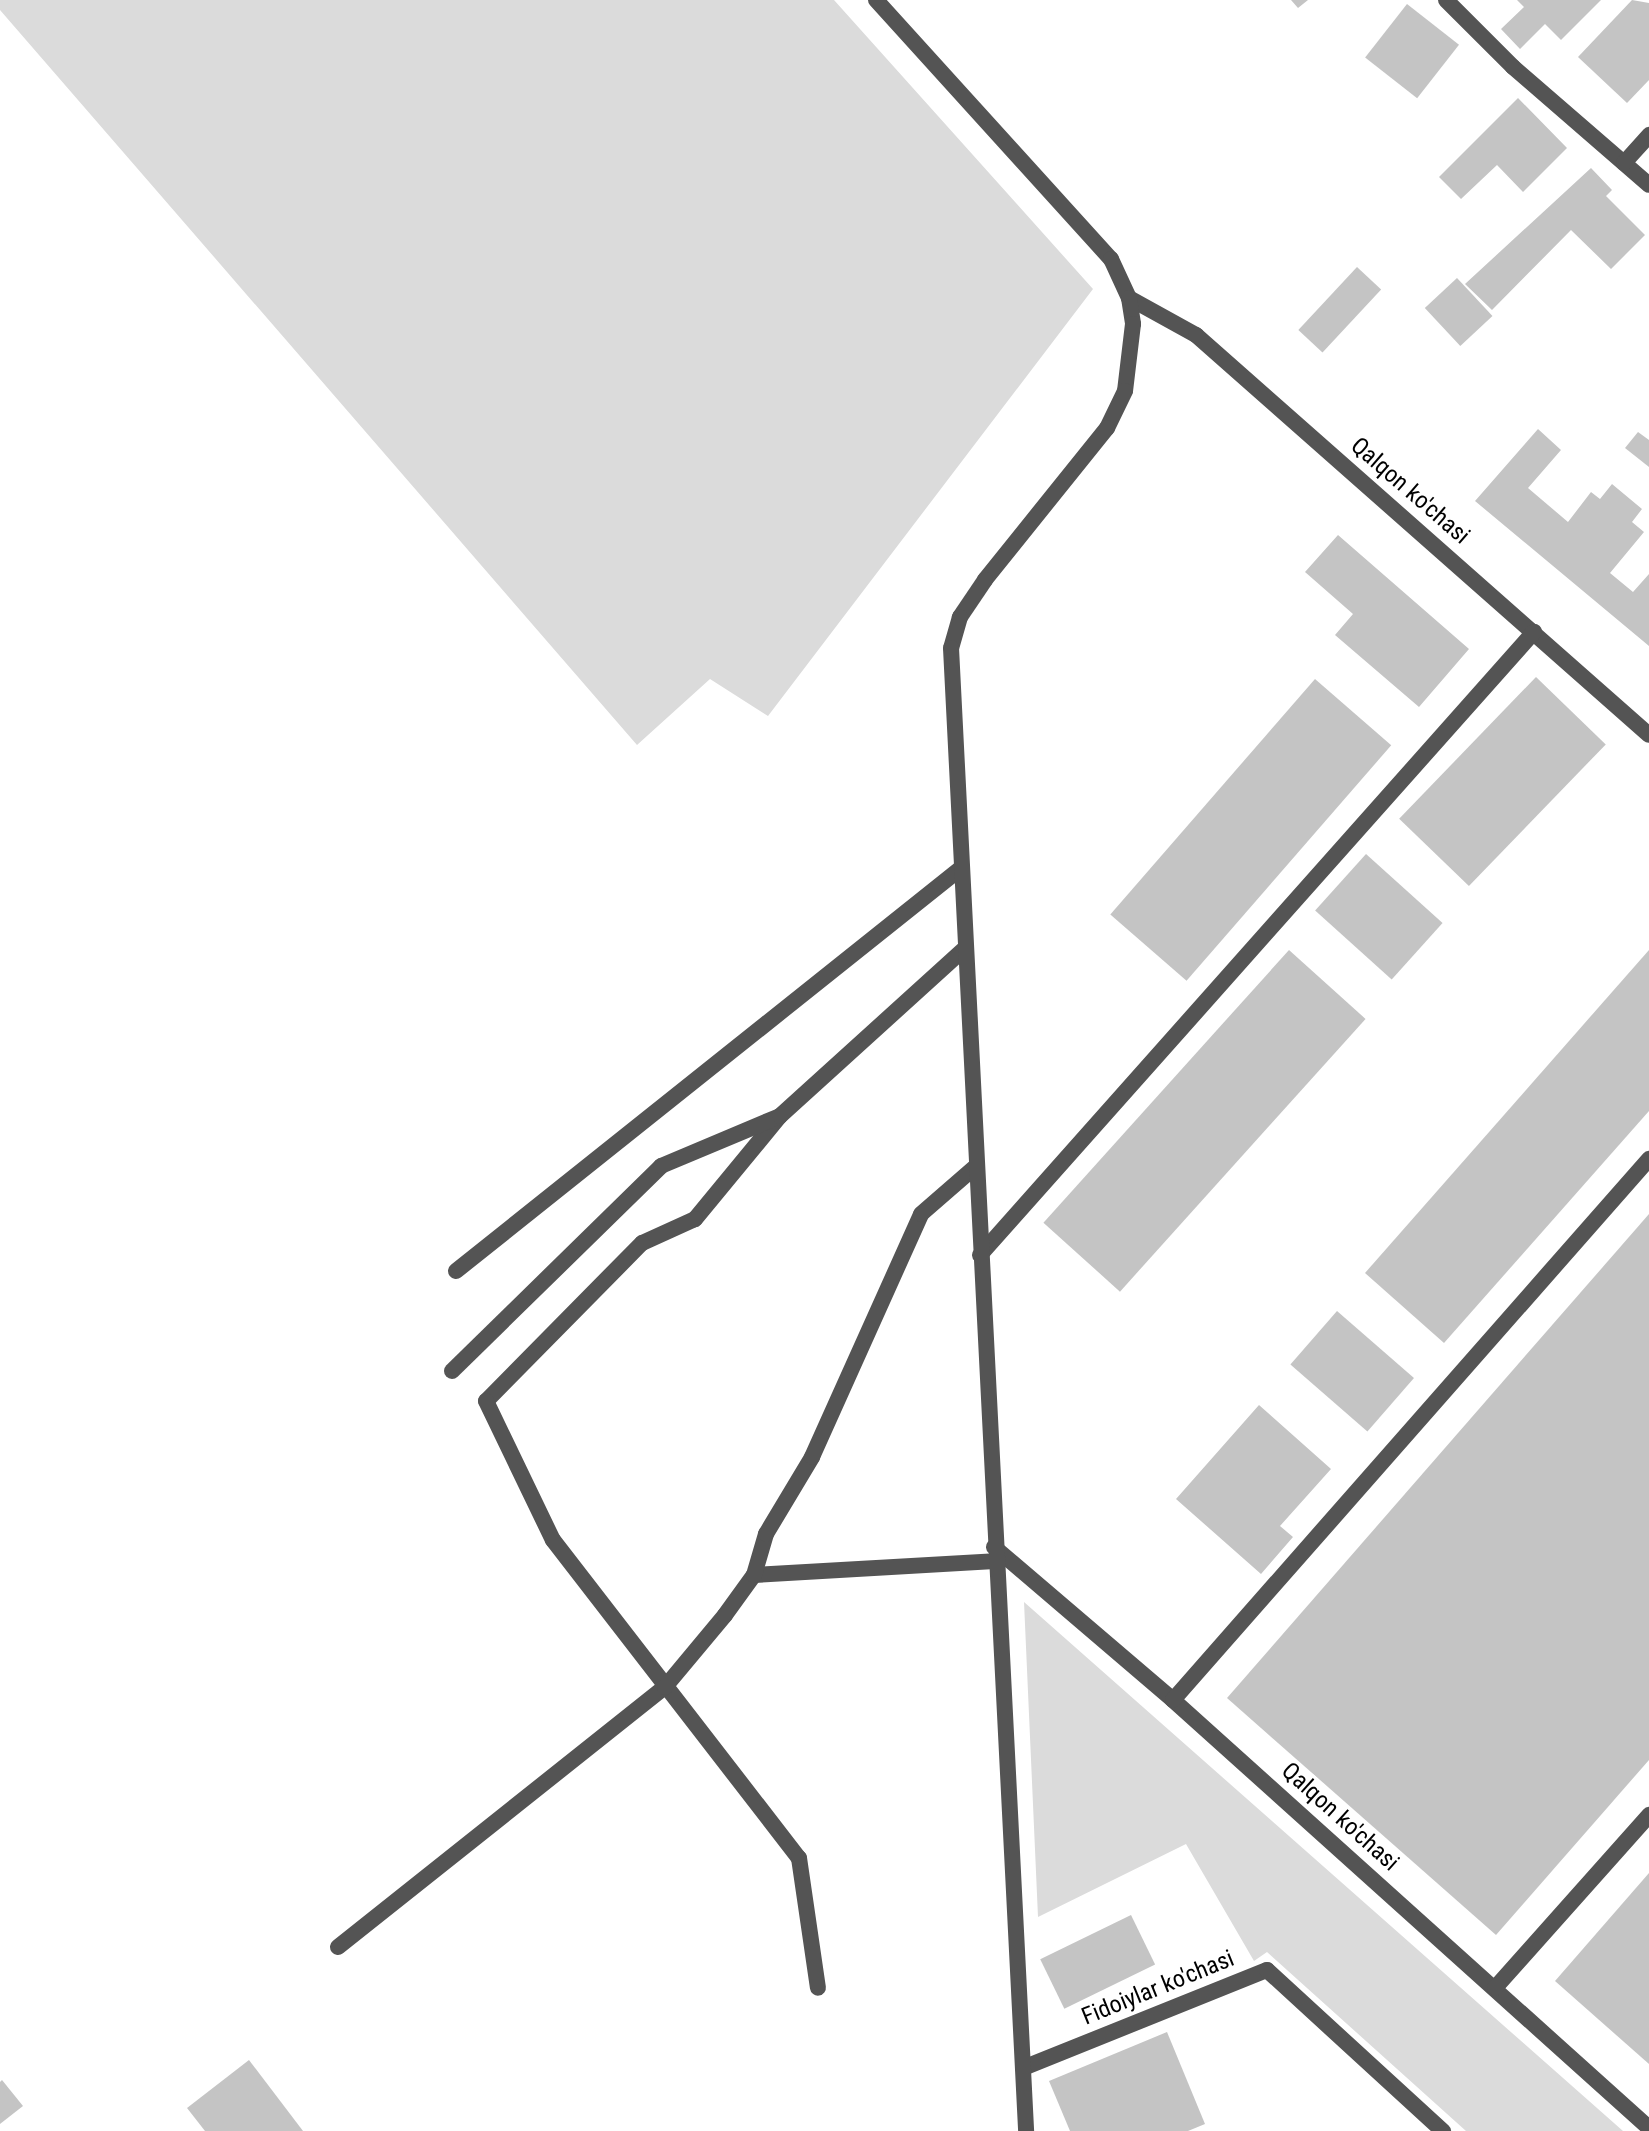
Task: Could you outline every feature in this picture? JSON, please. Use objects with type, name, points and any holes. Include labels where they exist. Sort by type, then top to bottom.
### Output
[{"type":"street","points":[[876,0],[1111,259],[1129,298],[1133,352],[1125,391],[1107,428],[960,617],[951,648],[994,1554],[1026,2131]]},
{"type":"street","points":[[1446,0],[1513,67],[1649,185]]},
{"type":"street","points":[[1624,163],[1649,135]]},
{"type":"street","name":"Qalqon ko'chasi","points":[[1129,298],[1196,335],[1649,735]]},
{"type":"street","points":[[980,1255],[1534,632]]},
{"type":"street","points":[[456,1271],[960,869]]},
{"type":"street","points":[[818,1988],[799,1858],[553,1540],[486,1401],[642,1243],[695,1219],[780,1116],[964,949]]},
{"type":"street","points":[[452,1371],[661,1166],[780,1116]]},
{"type":"street","points":[[1173,1700],[1649,1159]]},
{"type":"street","points":[[338,1947],[665,1687],[754,1575],[766,1534],[812,1457],[921,1214],[975,1167]]},
{"type":"street","points":[[754,1575],[994,1554]]},
{"type":"street","name":"Qalqon ko'chasi","points":[[994,1554],[1173,1700],[1649,2128]]},
{"type":"street","points":[[1495,1988],[1649,1815]]},
{"type":"street","name":"Fidoiylar ko'chasi","points":[[1023,2068],[1267,1970],[1443,2131]]},
{"type":"shaded area","points":[[0,0],[834,0],[1093,289],[768,716],[710,679],[637,745],[0,10]]},
{"type":"shaded area","points":[[1024,1602],[1623,2131],[1466,2131],[1267,1952],[1254,1961],[1186,1844],[1038,1917]]},
{"type":"building","points":[[1291,0],[1308,0],[1298,8]]},
{"type":"building","points":[[1517,0],[1601,0],[1561,40],[1545,24],[1520,49],[1501,29],[1524,7]]},
{"type":"building","points":[[1632,0],[1649,3],[1649,80],[1627,103],[1578,57]]},
{"type":"building","points":[[1407,4],[1459,45],[1417,98],[1365,58]]},
{"type":"building","points":[[1518,98],[1567,148],[1523,192],[1497,165],[1461,199],[1439,177]]},
{"type":"building","points":[[1591,168],[1612,190],[1606,196],[1645,235],[1611,269],[1571,230],[1492,310],[1465,284]]},
{"type":"building","points":[[1357,267],[1381,290],[1322,352],[1298,330]]},
{"type":"building","points":[[1457,278],[1492,316],[1460,346],[1425,308]]},
{"type":"building","points":[[1538,429],[1561,450],[1528,488],[1568,522],[1591,492],[1600,499],[1612,484],[1642,509],[1632,522],[1644,532],[1610,573],[1633,592],[1649,574],[1649,646],[1475,501]]},
{"type":"building","points":[[1638,432],[1649,440],[1649,467],[1625,448]]},
{"type":"building","points":[[1338,535],[1469,649],[1419,707],[1335,635],[1353,614],[1305,572]]},
{"type":"building","points":[[1536,677],[1606,744],[1469,886],[1399,819]]},
{"type":"building","points":[[1315,679],[1391,745],[1187,981],[1110,914]]},
{"type":"building","points":[[1366,854],[1443,923],[1392,979],[1315,910]]},
{"type":"building","points":[[1289,950],[1366,1019],[1120,1292],[1043,1223]]},
{"type":"building","points":[[1649,950],[1649,1111],[1444,1343],[1365,1273]]},
{"type":"building","points":[[1649,1214],[1649,1760],[1496,1935],[1227,1698]]},
{"type":"building","points":[[1337,1311],[1414,1378],[1367,1432],[1290,1365]]},
{"type":"building","points":[[1259,1405],[1331,1469],[1280,1526],[1293,1537],[1261,1574],[1176,1499]]},
{"type":"building","points":[[1649,1873],[1649,2064],[1555,1981]]},
{"type":"building","points":[[1131,1915],[1155,1964],[1064,2009],[1040,1959]]},
{"type":"building","points":[[1167,2032],[1205,2124],[1188,2131],[1070,2131],[1049,2081]]},
{"type":"building","points":[[249,2060],[303,2131],[205,2131],[187,2108]]},
{"type":"building","points":[[2,2080],[23,2106],[0,2124],[0,2082]]}]
